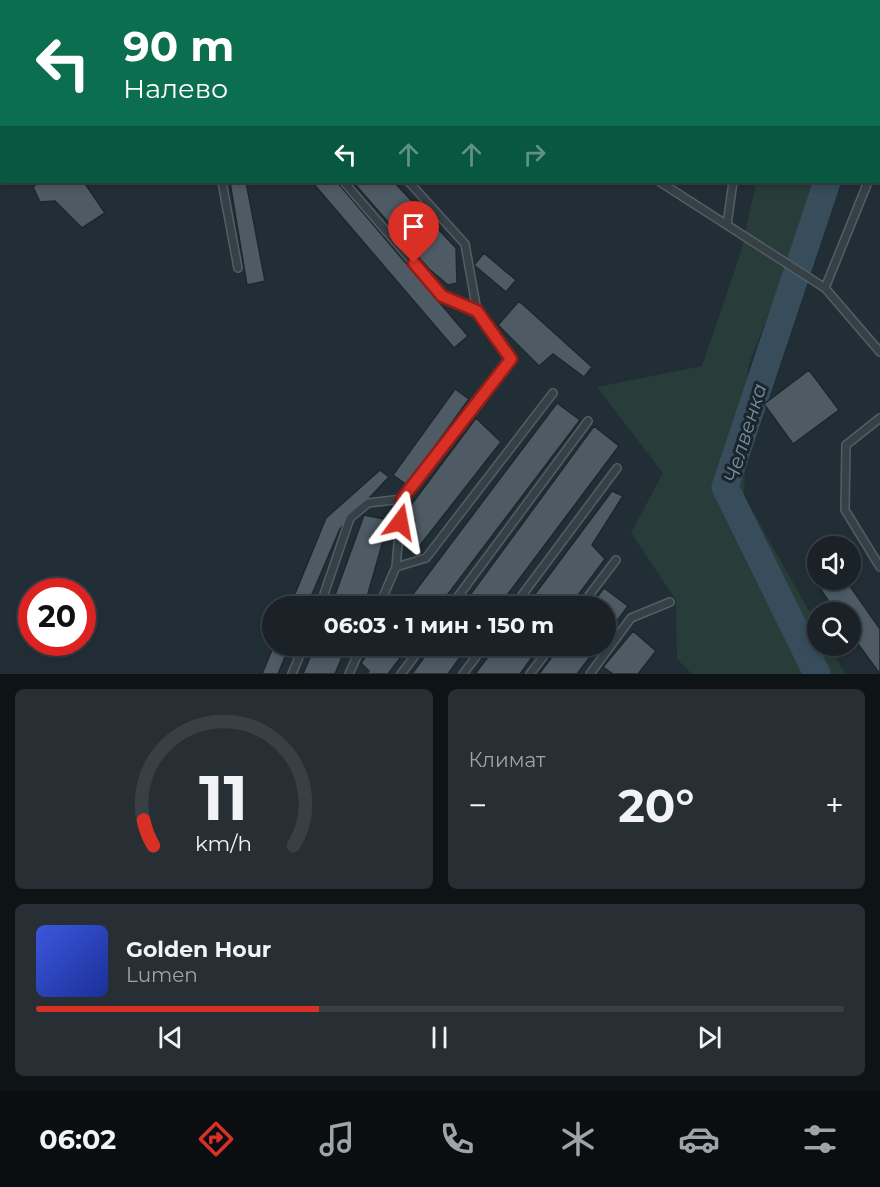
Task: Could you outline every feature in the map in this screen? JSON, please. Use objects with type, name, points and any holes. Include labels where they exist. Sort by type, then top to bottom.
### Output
[{"type":"lane","points":[[222,183],[238,268]]},
{"type":"lane","points":[[345,183],[442,296],[477,311]]},
{"type":"lane","points":[[383,596],[396,567],[402,499],[511,359],[477,311],[465,244],[410,183]]},
{"type":"lane","points":[[662,183],[825,288],[880,352]]},
{"type":"lane","points":[[727,225],[733,183]]},
{"type":"lane","points":[[825,288],[868,183]]},
{"type":"lane","points":[[396,567],[426,558],[553,393]]},
{"type":"lane","points":[[880,418],[846,445],[845,510],[880,567]]},
{"type":"lane","points":[[458,596],[588,421]]},
{"type":"lane","points":[[521,596],[617,468]]},
{"type":"lane","points":[[323,596],[350,518],[368,503],[402,499]]},
{"type":"lane","points":[[589,596],[616,560]]},
{"type":"lane","points":[[590,674],[631,618],[670,602]]},
{"type":"lane","points":[[291,674],[299,656]]},
{"type":"lane","points":[[349,674],[357,656]]},
{"type":"lane","points":[[401,674],[415,656]]},
{"type":"lane","points":[[463,674],[477,656]]},
{"type":"lane","points":[[530,674],[544,656]]},
{"type":"green space","points":[[756,183],[819,183],[748,367],[744,496],[807,607],[807,656],[835,656],[845,674],[692,674],[677,659],[676,600],[631,533],[663,473],[597,387],[702,366],[741,252]]},
{"type":"building","points":[[39,183],[85,183],[105,213],[82,228],[55,201],[40,202],[33,187]]},
{"type":"building","points":[[230,183],[246,183],[265,281],[247,285]]},
{"type":"building","points":[[313,183],[338,183],[468,336],[454,348]]},
{"type":"building","points":[[354,183],[395,183],[456,248],[457,283],[448,285],[429,269]]},
{"type":"building","points":[[484,253],[516,280],[506,292],[474,265]]},
{"type":"building","points":[[519,301],[592,367],[584,377],[553,354],[539,366],[498,325]]},
{"type":"building","points":[[809,370],[839,410],[793,444],[764,404]]},
{"type":"building","points":[[455,389],[469,399],[407,485],[393,475]]},
{"type":"building","points":[[557,403],[580,420],[447,596],[412,596]]},
{"type":"building","points":[[476,418],[501,442],[418,548],[406,540],[415,521],[408,509]]},
{"type":"building","points":[[594,426],[619,446],[506,596],[469,596]]},
{"type":"building","points":[[380,470],[389,477],[340,529],[311,596],[294,596],[326,518]]},
{"type":"building","points":[[612,491],[623,496],[592,545],[605,559],[577,596],[533,596]]},
{"type":"building","points":[[364,515],[389,520],[367,596],[335,596]]},
{"type":"building","points":[[604,588],[615,596],[598,596]]},
{"type":"building","points":[[821,590],[853,590],[880,629],[880,674],[861,648],[861,602],[829,602]]},
{"type":"building","points":[[616,597],[628,606],[616,622]]},
{"type":"building","points":[[633,631],[656,651],[638,674],[613,674],[603,667],[612,656],[616,656],[616,651]]},
{"type":"building","points":[[269,656],[285,656],[278,674],[262,674]]},
{"type":"building","points":[[310,656],[342,656],[335,674],[303,674]]},
{"type":"building","points":[[366,656],[402,656],[388,674],[367,674],[369,671],[361,663]]},
{"type":"building","points":[[425,656],[461,656],[448,674],[412,674]]},
{"type":"building","points":[[489,656],[533,656],[520,674],[475,674]]},
{"type":"building","points":[[553,656],[591,656],[577,674],[539,674]]},
{"type":"waterway","name":"Челвенка","points":[[817,674],[725,487],[827,183]]},
{"type":"route","points":[[400,522],[402,499],[511,359],[477,311],[442,296],[414,263]]}]
